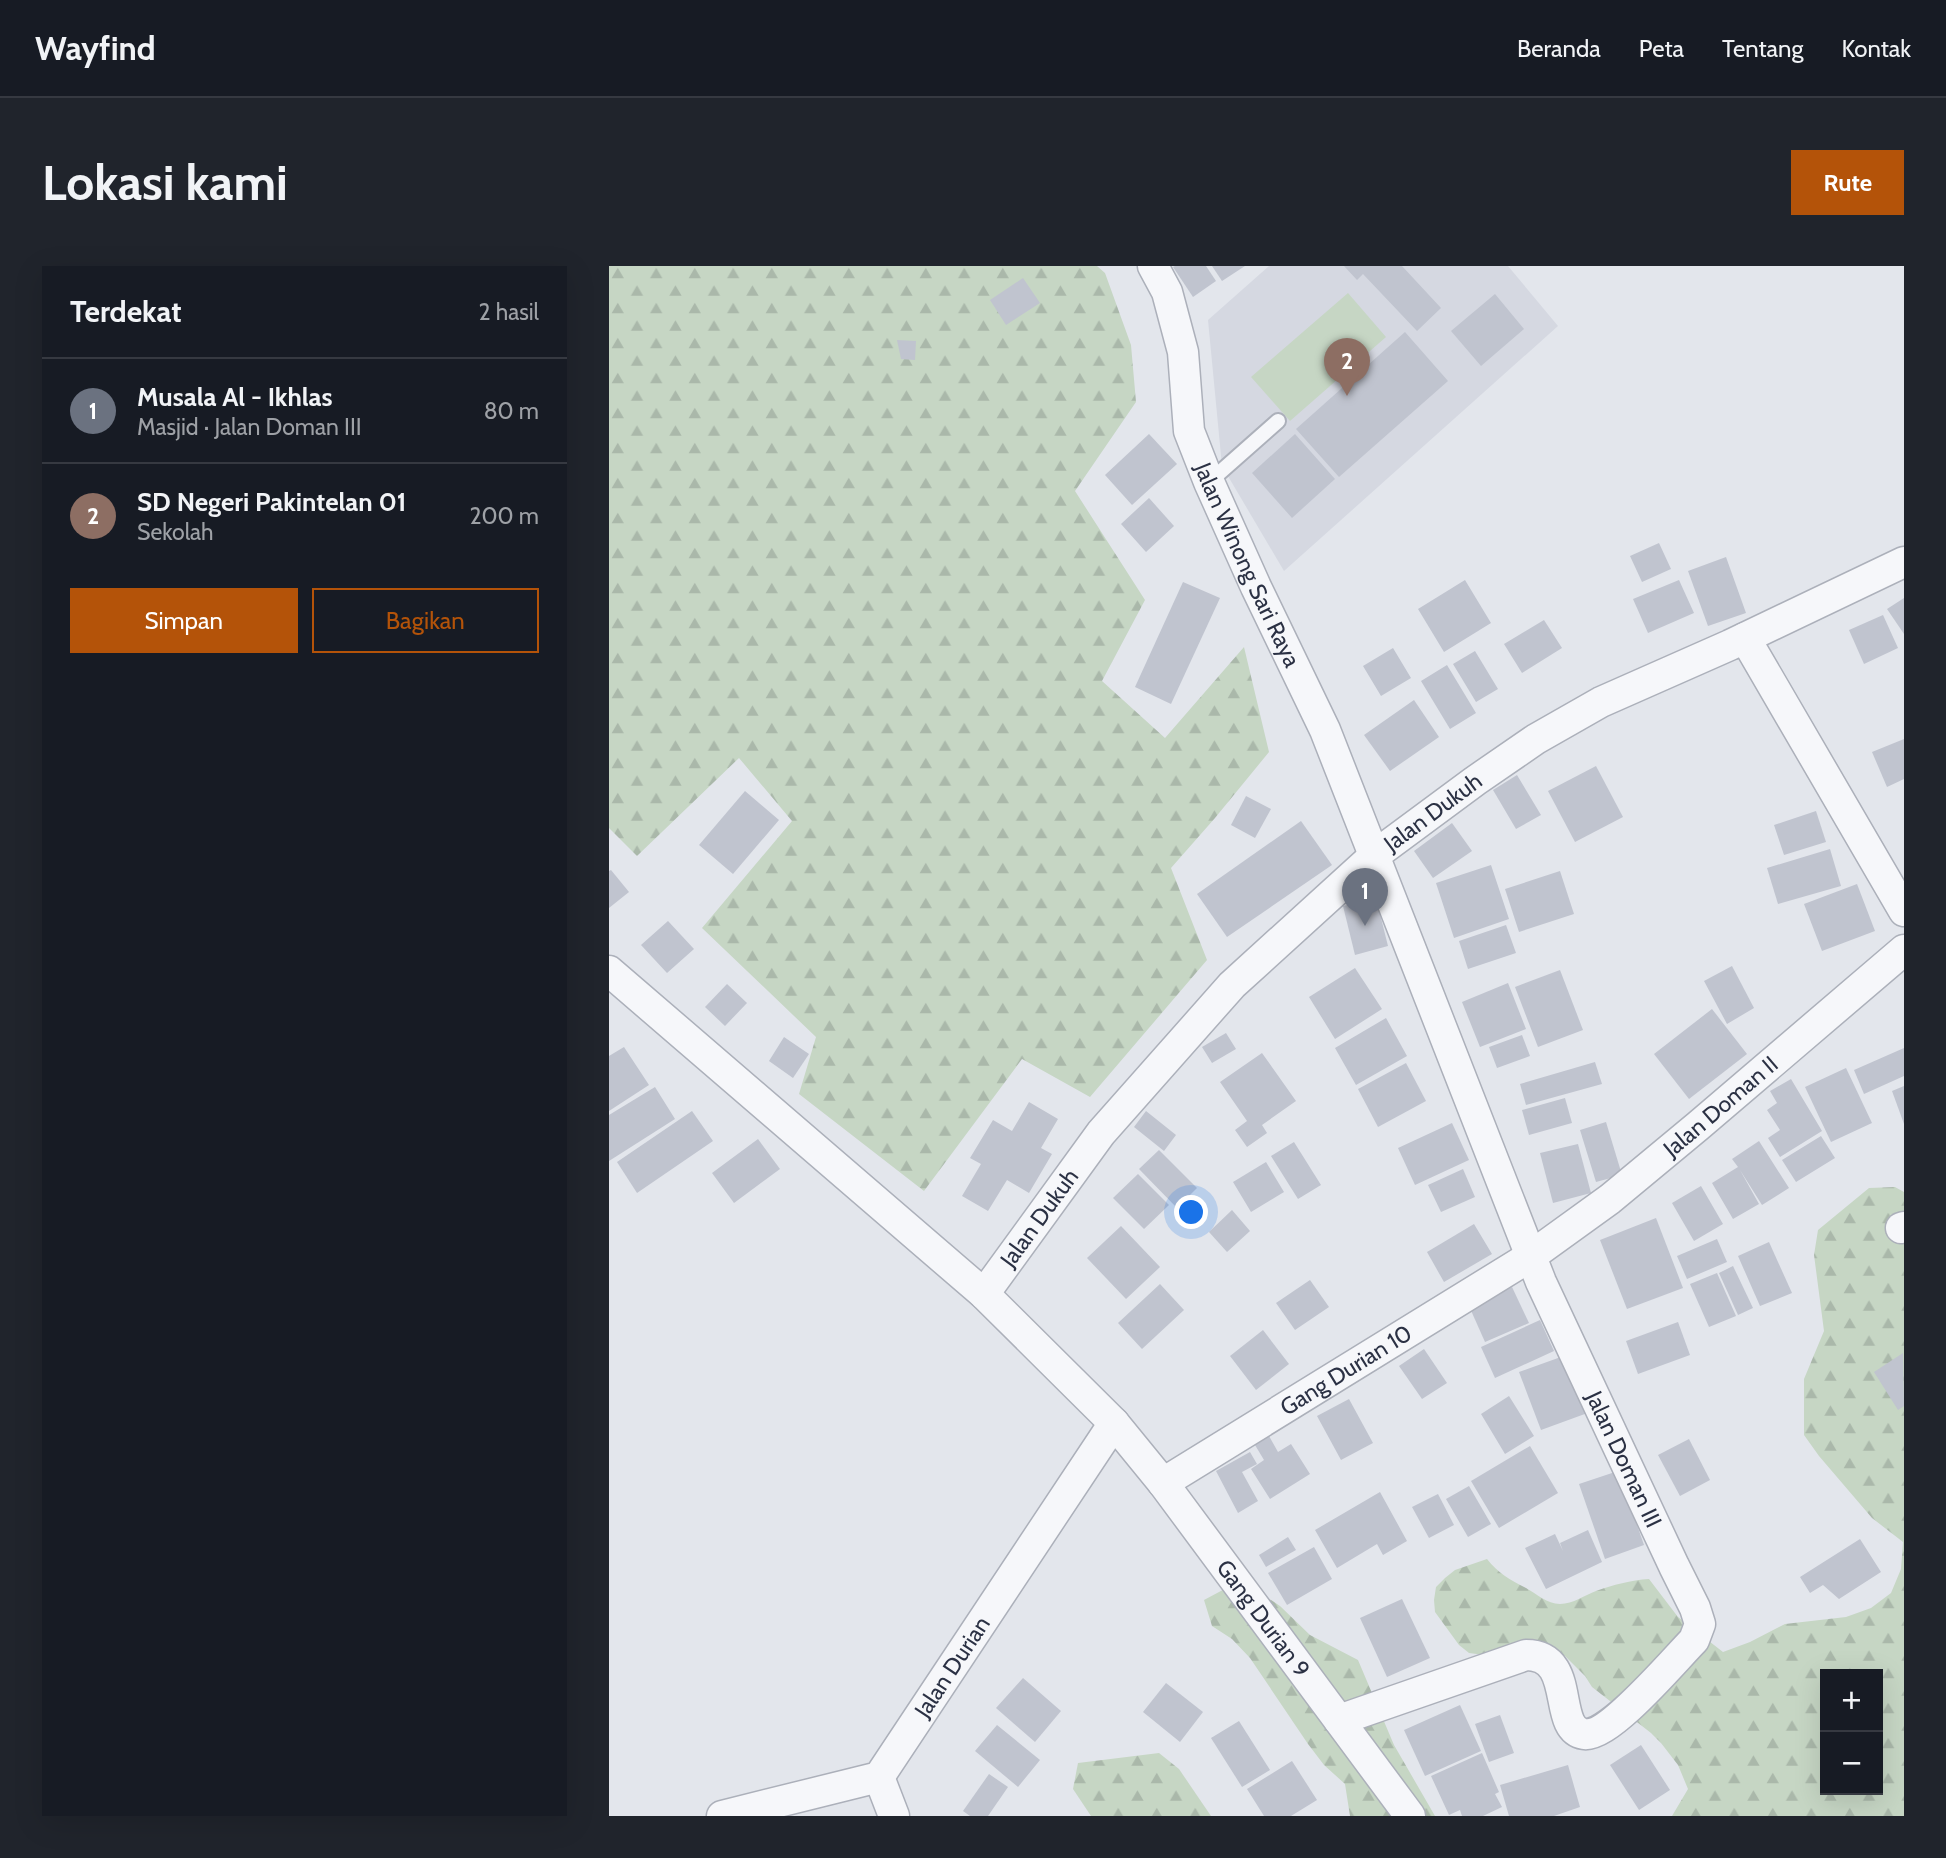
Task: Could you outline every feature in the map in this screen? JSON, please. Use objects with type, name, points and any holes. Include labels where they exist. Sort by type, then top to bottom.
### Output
[{"type":"street","name":"Jalan Winong Sari Raya","points":[[1153,266],[1167,292],[1183,352],[1189,430],[1256,587],[1325,730],[1375,855]]},
{"type":"street","name":"Jalan Dukuh","points":[[984,1294],[1101,1133],[1232,985],[1375,855],[1536,739],[1601,702],[1745,638],[1904,562]]},
{"type":"street","points":[[1745,638],[1904,911]]},
{"type":"street","name":"Jalan Doman III","points":[[1339,1720],[1526,1655],[1538,1655],[1550,1663],[1559,1679],[1569,1722],[1577,1732],[1585,1735],[1594,1733],[1619,1717],[1694,1640],[1700,1624],[1695,1608],[1547,1294],[1375,855]]},
{"type":"street","name":"Jalan Doman II","points":[[1531,1256],[1610,1199],[1904,950]]},
{"type":"street","name":"Gang Durian 9","points":[[609,971],[984,1294],[1114,1423],[1163,1483],[1410,1816]]},
{"type":"street","name":"Gang Durian 10","points":[[1163,1483],[1531,1256]]},
{"type":"street","name":"Jalan Durian","points":[[879,1777],[1114,1423]]},
{"type":"street","points":[[722,1816],[879,1777],[894,1816]]},
{"type":"lane","points":[[1209,482],[1278,421]]},
{"type":"shaded area","points":[[1269,266],[1508,266],[1558,326],[1284,571],[1222,466],[1208,320]]},
{"type":"green space","points":[[609,266],[1097,266],[1105,273],[1131,345],[1136,402],[1075,491],[1145,600],[1102,681],[1165,738],[1244,647],[1269,752],[1171,868],[1207,960],[1090,1097],[1022,1059],[924,1191],[799,1094],[816,1037],[702,928],[792,821],[739,758],[637,856],[609,828]]},
{"type":"green space","points":[[1348,293],[1386,337],[1290,421],[1251,377]]},
{"type":"green space","points":[[1895,1187],[1904,1192],[1904,1816],[1672,1816],[1688,1789],[1678,1765],[1651,1733],[1592,1687],[1565,1656],[1551,1651],[1484,1655],[1469,1653],[1459,1645],[1435,1612],[1436,1587],[1455,1570],[1487,1559],[1510,1579],[1555,1604],[1570,1603],[1615,1585],[1649,1579],[1678,1617],[1723,1652],[1785,1624],[1846,1617],[1871,1608],[1891,1593],[1901,1569],[1903,1542],[1872,1518],[1804,1435],[1804,1379],[1824,1331],[1814,1255],[1818,1230],[1869,1188]]},
{"type":"green space","points":[[1234,1584],[1256,1590],[1280,1606],[1310,1635],[1358,1660],[1394,1745],[1435,1816],[1350,1816],[1345,1784],[1324,1765],[1308,1744],[1250,1658],[1232,1639],[1212,1626],[1204,1600]]},
{"type":"green space","points":[[1159,1753],[1179,1769],[1211,1816],[1091,1816],[1073,1789],[1078,1763]]},
{"type":"building","points":[[1206,266],[1216,281],[1193,297],[1173,267]]},
{"type":"building","points":[[1212,266],[1245,266],[1222,281]]},
{"type":"building","points":[[1344,266],[1402,266],[1441,308],[1417,331],[1363,274],[1357,280]]},
{"type":"building","points":[[1023,278],[1040,303],[1006,325],[990,300]]},
{"type":"building","points":[[1495,294],[1524,329],[1481,366],[1451,331]]},
{"type":"building","points":[[1405,332],[1448,381],[1339,477],[1296,429]]},
{"type":"building","points":[[897,340],[916,341],[915,360],[901,359]]},
{"type":"building","points":[[1149,434],[1177,464],[1132,505],[1105,475]]},
{"type":"building","points":[[1295,434],[1335,479],[1292,518],[1252,473]]},
{"type":"building","points":[[1149,498],[1174,526],[1146,552],[1121,524]]},
{"type":"building","points":[[1659,543],[1671,569],[1642,582],[1630,556]]},
{"type":"building","points":[[1726,557],[1746,613],[1708,626],[1688,571]]},
{"type":"building","points":[[1465,580],[1491,623],[1444,652],[1418,609]]},
{"type":"building","points":[[1679,580],[1694,613],[1648,633],[1633,599]]},
{"type":"building","points":[[1183,582],[1220,598],[1171,704],[1135,687]]},
{"type":"building","points":[[1904,598],[1904,634],[1887,609]]},
{"type":"building","points":[[1883,615],[1898,648],[1864,664],[1849,630]]},
{"type":"building","points":[[1544,620],[1562,648],[1522,673],[1504,644]]},
{"type":"building","points":[[1393,648],[1411,678],[1381,696],[1363,666]]},
{"type":"building","points":[[1475,651],[1498,689],[1476,702],[1453,664]]},
{"type":"building","points":[[1447,665],[1476,713],[1450,729],[1421,681]]},
{"type":"building","points":[[1414,700],[1439,737],[1390,771],[1364,735]]},
{"type":"building","points":[[1904,739],[1904,779],[1887,787],[1872,752]]},
{"type":"building","points":[[1596,766],[1623,817],[1575,842],[1548,791]]},
{"type":"building","points":[[1517,775],[1541,815],[1516,829],[1493,790]]},
{"type":"building","points":[[745,791],[779,820],[733,874],[699,845]]},
{"type":"building","points":[[1246,796],[1271,809],[1255,838],[1231,825]]},
{"type":"building","points":[[1816,811],[1826,842],[1784,855],[1774,825]]},
{"type":"building","points":[[1301,821],[1332,865],[1227,937],[1197,894]]},
{"type":"building","points":[[1452,823],[1472,851],[1433,878],[1414,851]]},
{"type":"building","points":[[1830,849],[1841,886],[1778,904],[1767,868]]},
{"type":"building","points":[[1491,865],[1509,919],[1454,938],[1436,883]]},
{"type":"building","points":[[611,870],[629,892],[609,908],[609,871]]},
{"type":"building","points":[[1560,871],[1574,914],[1519,932],[1505,889]]},
{"type":"building","points":[[1857,884],[1875,931],[1822,951],[1804,904]]},
{"type":"building","points":[[1376,898],[1388,946],[1355,955],[1343,906]]},
{"type":"building","points":[[668,921],[694,949],[667,973],[641,945]]},
{"type":"building","points":[[1506,925],[1516,953],[1468,969],[1459,941]]},
{"type":"building","points":[[1732,966],[1754,1008],[1727,1024],[1704,981]]},
{"type":"building","points":[[1355,968],[1382,1009],[1335,1039],[1309,997]]},
{"type":"building","points":[[1560,970],[1583,1030],[1538,1047],[1515,987]]},
{"type":"building","points":[[1508,983],[1526,1029],[1480,1047],[1462,1002]]},
{"type":"building","points":[[727,984],[747,1003],[725,1026],[705,1007]]},
{"type":"building","points":[[1712,1009],[1747,1054],[1689,1099],[1654,1054]]},
{"type":"building","points":[[1386,1018],[1407,1056],[1356,1085],[1335,1048]]},
{"type":"building","points":[[1226,1033],[1236,1049],[1212,1063],[1202,1047]]},
{"type":"building","points":[[1522,1035],[1530,1056],[1497,1068],[1489,1047]]},
{"type":"building","points":[[784,1037],[809,1054],[793,1078],[769,1061]]},
{"type":"building","points":[[624,1047],[649,1085],[609,1111],[609,1056]]},
{"type":"building","points":[[1904,1048],[1904,1076],[1864,1094],[1854,1070]]},
{"type":"building","points":[[1262,1053],[1296,1101],[1262,1125],[1267,1133],[1247,1147],[1235,1130],[1247,1121],[1220,1082]]},
{"type":"building","points":[[1595,1062],[1602,1084],[1526,1105],[1520,1084]]},
{"type":"building","points":[[1406,1063],[1426,1101],[1378,1127],[1358,1089]]},
{"type":"building","points":[[1846,1068],[1872,1123],[1831,1142],[1805,1087]]},
{"type":"building","points":[[1791,1079],[1822,1131],[1780,1157],[1768,1138],[1780,1130],[1767,1110],[1777,1103],[1770,1091]]},
{"type":"building","points":[[1904,1086],[1904,1124],[1892,1091]]},
{"type":"building","points":[[655,1087],[675,1119],[609,1161],[609,1115]]},
{"type":"building","points":[[1565,1098],[1572,1123],[1529,1135],[1522,1110]]},
{"type":"building","points":[[1029,1102],[1058,1119],[1041,1148],[1052,1154],[1029,1193],[1007,1180],[988,1211],[962,1196],[981,1164],[970,1158],[993,1120],[1012,1131]]},
{"type":"building","points":[[692,1111],[713,1141],[637,1193],[617,1162]]},
{"type":"building","points":[[1146,1111],[1176,1135],[1164,1151],[1134,1127]]},
{"type":"building","points":[[1606,1122],[1622,1175],[1596,1182],[1580,1130]]},
{"type":"building","points":[[1452,1123],[1469,1160],[1415,1185],[1398,1148]]},
{"type":"building","points":[[1821,1136],[1835,1158],[1796,1182],[1782,1160]]},
{"type":"building","points":[[758,1139],[780,1169],[734,1203],[712,1173]]},
{"type":"building","points":[[1759,1141],[1789,1188],[1762,1205],[1740,1170],[1759,1204],[1733,1219],[1712,1183],[1738,1167],[1732,1159]]},
{"type":"building","points":[[1294,1142],[1321,1185],[1298,1199],[1271,1156]]},
{"type":"building","points":[[1578,1144],[1591,1193],[1553,1203],[1540,1153]]},
{"type":"building","points":[[1159,1150],[1197,1188],[1177,1208],[1139,1169]]},
{"type":"building","points":[[1266,1162],[1284,1192],[1251,1212],[1233,1182]]},
{"type":"building","points":[[1463,1169],[1475,1197],[1441,1212],[1428,1185]]},
{"type":"building","points":[[1138,1174],[1169,1205],[1144,1229],[1113,1198]]},
{"type":"building","points":[[1701,1186],[1723,1224],[1694,1241],[1672,1203]]},
{"type":"building","points":[[1232,1210],[1250,1231],[1227,1252],[1209,1232]]},
{"type":"building","points":[[1656,1218],[1683,1288],[1627,1309],[1600,1240]]},
{"type":"building","points":[[1474,1224],[1492,1254],[1444,1282],[1427,1252]]},
{"type":"building","points":[[1121,1226],[1160,1267],[1126,1299],[1087,1258]]},
{"type":"building","points":[[1717,1239],[1727,1262],[1687,1279],[1677,1256]]},
{"type":"building","points":[[1769,1242],[1792,1293],[1760,1306],[1738,1256]]},
{"type":"building","points":[[1733,1266],[1753,1308],[1738,1315],[1719,1273]]},
{"type":"building","points":[[1717,1273],[1736,1316],[1709,1327],[1690,1284]]},
{"type":"building","points":[[1310,1280],[1329,1307],[1295,1330],[1276,1303]]},
{"type":"building","points":[[1160,1284],[1184,1310],[1142,1349],[1118,1323]]},
{"type":"building","points":[[1512,1287],[1529,1323],[1485,1342],[1469,1306]]},
{"type":"building","points":[[1540,1320],[1554,1351],[1495,1378],[1481,1347]]},
{"type":"building","points":[[1678,1322],[1690,1355],[1638,1374],[1626,1341]]},
{"type":"building","points":[[1263,1330],[1289,1364],[1256,1390],[1230,1356]]},
{"type":"building","points":[[1424,1349],[1447,1383],[1422,1399],[1399,1366]]},
{"type":"building","points":[[1572,1353],[1593,1411],[1541,1430],[1519,1372]]},
{"type":"building","points":[[1903,1353],[1904,1406],[1898,1410],[1874,1372]]},
{"type":"building","points":[[1509,1396],[1534,1436],[1505,1454],[1481,1414]]},
{"type":"building","points":[[1349,1399],[1373,1443],[1341,1460],[1317,1416]]},
{"type":"building","points":[[1269,1436],[1278,1452],[1291,1444],[1310,1474],[1270,1499],[1251,1469],[1264,1460],[1255,1445]]},
{"type":"building","points":[[1689,1439],[1710,1480],[1680,1496],[1658,1455]]},
{"type":"building","points":[[1530,1446],[1558,1493],[1499,1528],[1471,1481]]},
{"type":"building","points":[[1250,1452],[1257,1464],[1242,1472],[1258,1501],[1238,1513],[1216,1471]]},
{"type":"building","points":[[1618,1471],[1644,1545],[1605,1559],[1579,1484]]},
{"type":"building","points":[[1469,1486],[1491,1524],[1468,1537],[1446,1499]]},
{"type":"building","points":[[1380,1492],[1407,1541],[1383,1555],[1377,1544],[1337,1568],[1315,1530]]},
{"type":"building","points":[[1438,1494],[1454,1525],[1429,1538],[1412,1507]]},
{"type":"building","points":[[1588,1530],[1602,1562],[1546,1589],[1525,1548],[1555,1534],[1563,1551],[1560,1543]]},
{"type":"building","points":[[1288,1537],[1296,1550],[1266,1567],[1259,1555]]},
{"type":"building","points":[[1860,1539],[1881,1572],[1839,1599],[1823,1585],[1810,1593],[1800,1577]]},
{"type":"building","points":[[1314,1547],[1332,1579],[1287,1605],[1268,1573]]},
{"type":"building","points":[[1402,1599],[1430,1658],[1387,1677],[1360,1618]]},
{"type":"building","points":[[1023,1678],[1061,1711],[1035,1742],[996,1708]]},
{"type":"building","points":[[1166,1683],[1203,1712],[1180,1742],[1143,1712]]},
{"type":"building","points":[[1460,1705],[1481,1751],[1425,1776],[1404,1730]]},
{"type":"building","points":[[1500,1715],[1514,1753],[1489,1762],[1475,1724]]},
{"type":"building","points":[[1239,1721],[1270,1770],[1242,1787],[1211,1738]]},
{"type":"building","points":[[997,1725],[1040,1760],[1018,1787],[975,1751]]},
{"type":"building","points":[[1641,1745],[1670,1790],[1639,1810],[1610,1765]]},
{"type":"building","points":[[1482,1753],[1499,1792],[1495,1794],[1502,1807],[1483,1816],[1462,1816],[1460,1810],[1449,1815],[1431,1776]]},
{"type":"building","points":[[1292,1761],[1317,1800],[1291,1816],[1264,1816],[1247,1789]]},
{"type":"building","points":[[1568,1765],[1580,1807],[1554,1816],[1509,1816],[1500,1785]]},
{"type":"building","points":[[989,1774],[1008,1787],[988,1816],[970,1816],[963,1811]]},
{"type":"place","name":"SD Negeri Pakintelan 01","points":[[1347,396]]},
{"type":"place","name":"Musala Al - Ikhlas","points":[[1365,926]]}]
